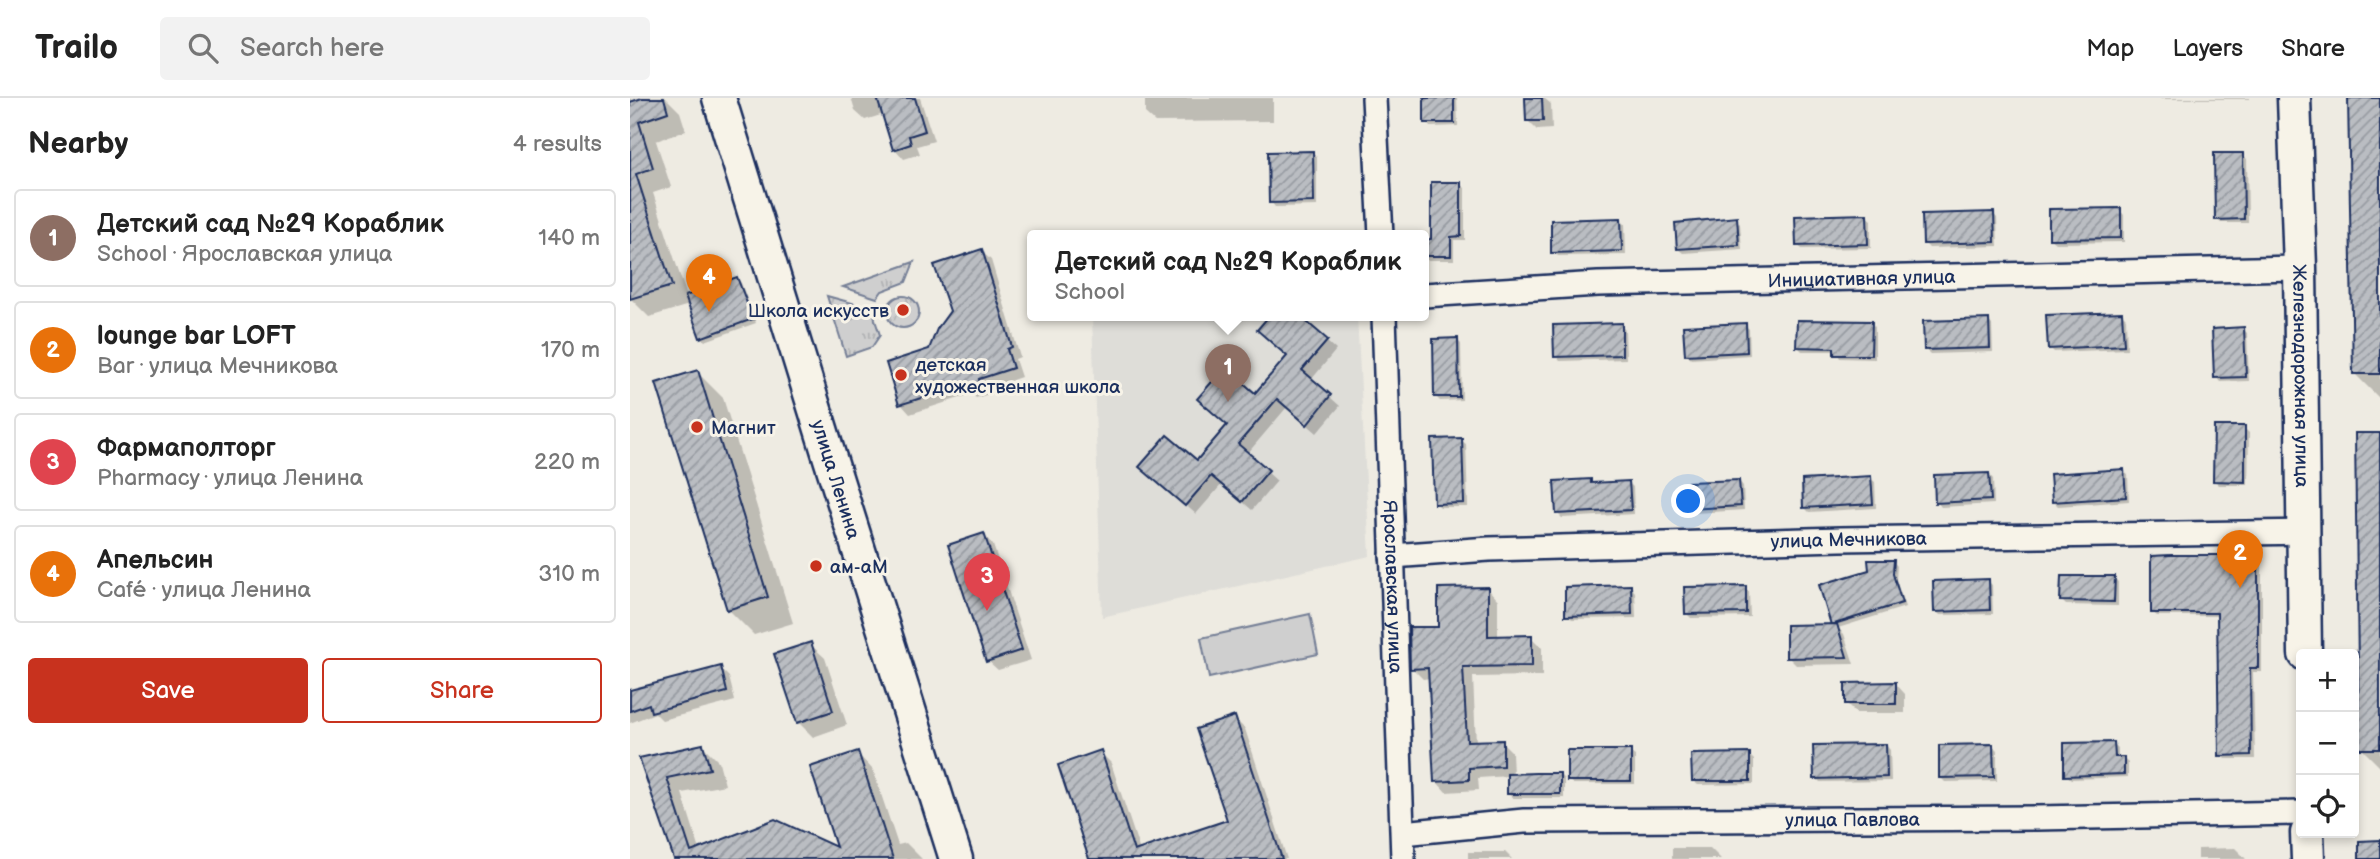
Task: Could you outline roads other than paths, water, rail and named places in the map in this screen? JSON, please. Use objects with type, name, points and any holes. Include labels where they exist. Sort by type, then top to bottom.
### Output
[{"type":"street","name":"улица Ленина","points":[[719,98],[956,859]]},
{"type":"street","points":[[1374,98],[1381,230]]},
{"type":"street","name":"Железнодорожная улица","points":[[2294,98],[2300,268],[2305,649]]},
{"type":"street","name":"Инициативная улица","points":[[1429,295],[1598,284],[2300,268]]},
{"type":"street","name":"Ярославская улица","points":[[1384,321],[1403,859]]},
{"type":"street","name":"улица Мечникова","points":[[1392,556],[1489,549],[1826,539],[2305,532]]},
{"type":"street","name":"улица Павлова","points":[[1403,833],[1524,821],[2023,818],[2296,813]]},
{"type":"street","points":[[2307,838],[2308,859]]},
{"type":"place","name":"Школа искусств","points":[[903,310]]},
{"type":"place","name":"Апельсин","points":[[709,312]]},
{"type":"place","name":"детская художественная школа","points":[[901,375]]},
{"type":"place","name":"Детский сад №29 Кораблик","points":[[1228,402]]},
{"type":"place","name":"Магнит","points":[[697,427]]},
{"type":"place","name":"ам-аМ","points":[[816,566]]},
{"type":"place","name":"lounge bar LOFT","points":[[2240,588]]},
{"type":"place","name":"Фармаполторг","points":[[987,611]]}]
